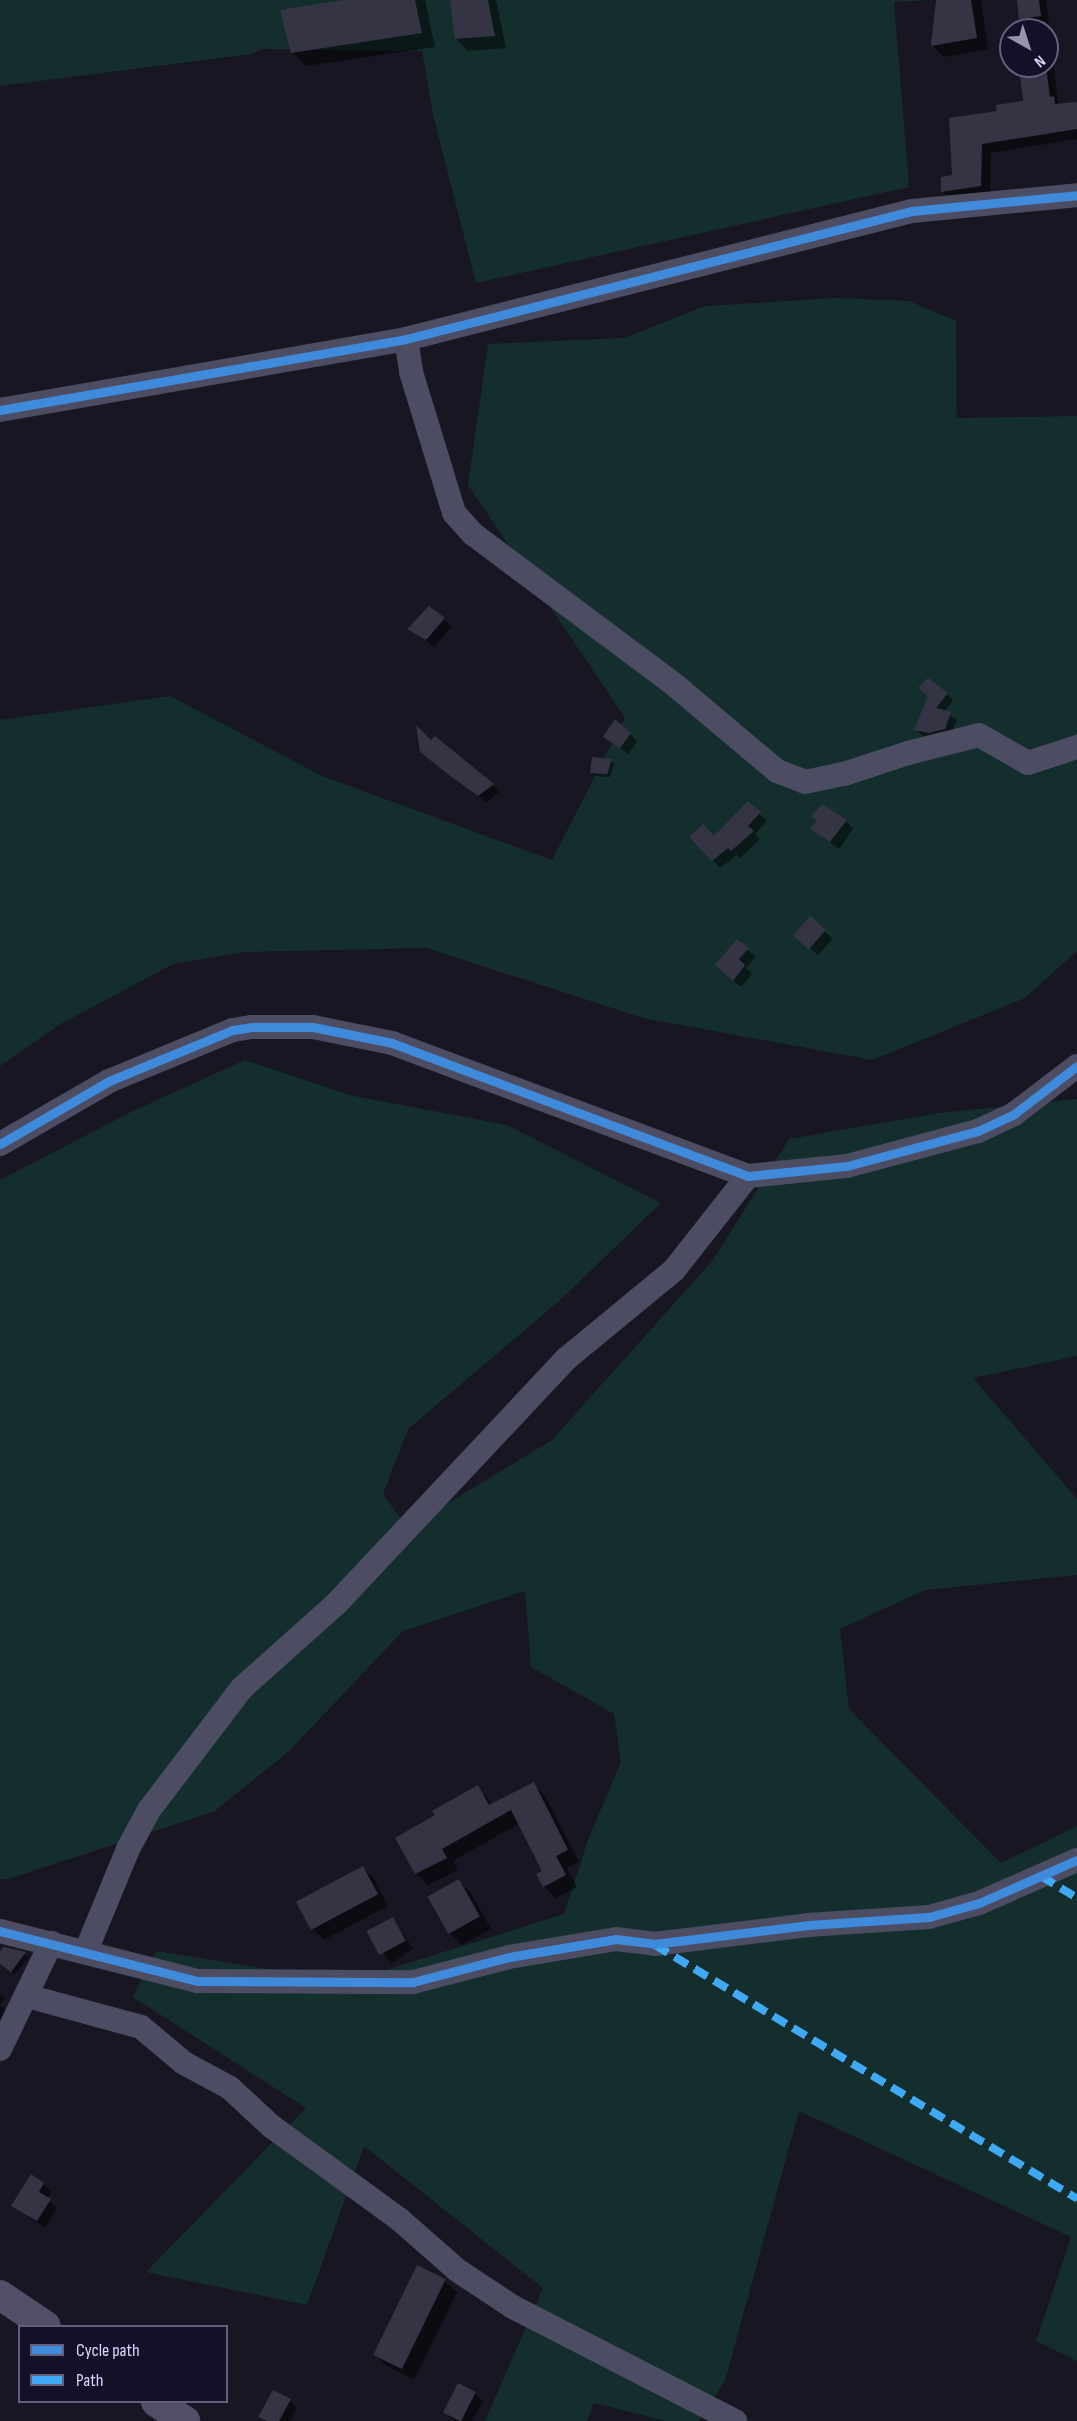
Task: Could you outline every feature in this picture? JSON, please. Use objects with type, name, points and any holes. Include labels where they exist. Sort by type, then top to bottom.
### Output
[{"type":"main road","points":[[0,2295],[45,2325]]},
{"type":"main road","points":[[158,2403],[185,2421]]},
{"type":"street","points":[[0,410],[406,339],[912,211],[1077,195]]},
{"type":"street","points":[[406,339],[411,372],[454,513],[473,534],[676,686],[777,771],[805,782],[844,774],[908,753],[979,735],[1028,763],[1077,747]]},
{"type":"street","points":[[0,1144],[109,1082],[234,1030],[251,1027],[313,1027],[392,1043],[748,1176],[846,1166],[978,1131],[1014,1114],[1077,1066]]},
{"type":"street","points":[[86,1951],[128,1849],[149,1810],[242,1688],[337,1603],[566,1359],[674,1270],[748,1176]]},
{"type":"street","points":[[0,1931],[198,1981],[413,1982],[509,1957],[616,1939],[654,1944],[808,1926],[929,1917],[979,1903],[1077,1860]]},
{"type":"street","points":[[0,2049],[51,1943]]},
{"type":"street","points":[[27,1996],[141,2027],[184,2063],[230,2088],[270,2126],[399,2219],[457,2270],[513,2307],[735,2421]]},
{"type":"green space","points":[[0,0],[931,0],[894,2],[909,187],[476,283],[434,119],[422,51],[262,49],[252,54],[0,86]]},
{"type":"green space","points":[[837,298],[909,301],[956,321],[957,418],[1077,416],[1077,951],[1025,998],[872,1060],[643,1018],[427,948],[245,952],[173,964],[59,1025],[0,1066],[0,720],[170,696],[322,776],[552,860],[625,718],[468,485],[488,344],[624,338],[705,306]]},
{"type":"green space","points":[[245,1060],[349,1095],[507,1125],[661,1203],[558,1302],[408,1429],[383,1494],[407,1528],[552,1440],[713,1260],[789,1139],[939,1113],[1077,1099],[1077,1356],[973,1378],[1077,1499],[1077,1575],[925,1590],[840,1629],[849,1709],[1001,1863],[1077,1826],[1077,2361],[1036,2341],[1071,2237],[799,2111],[725,2381],[699,2421],[666,2421],[594,2403],[587,2421],[485,2421],[543,2288],[364,2146],[307,2305],[146,2272],[306,2108],[133,1997],[156,1951],[348,1982],[564,1914],[588,1840],[621,1762],[614,1714],[531,1667],[525,1591],[403,1631],[289,1751],[215,1811],[9,1879],[0,1879],[0,1180],[133,1111]]},
{"type":"building","points":[[343,0],[415,0],[422,33],[291,53],[280,10]]},
{"type":"building","points":[[450,0],[488,0],[495,36],[455,39]]},
{"type":"building","points":[[936,0],[971,0],[977,38],[931,46]]},
{"type":"building","points":[[1017,0],[1039,0],[1041,16],[1019,18]]},
{"type":"building","points":[[1020,78],[1048,78],[1050,97],[1054,96],[1055,104],[1077,102],[1077,129],[982,144],[981,186],[941,192],[941,177],[952,175],[949,118],[997,111],[996,105],[1023,101]]},
{"type":"building","points":[[429,606],[445,618],[426,640],[407,629]]},
{"type":"building","points":[[928,678],[948,693],[936,708],[951,712],[945,729],[929,733],[914,730],[928,696],[918,688]]},
{"type":"building","points":[[615,719],[631,733],[620,748],[603,737]]},
{"type":"building","points":[[416,725],[431,740],[435,736],[494,784],[478,796],[449,775],[420,752]]},
{"type":"building","points":[[592,757],[612,759],[607,774],[590,773]]},
{"type":"building","points":[[748,801],[761,812],[748,826],[754,831],[731,851],[728,848],[712,861],[689,837],[703,824],[714,836]]},
{"type":"building","points":[[822,804],[847,820],[830,842],[810,829],[817,821],[811,817]]},
{"type":"building","points":[[810,916],[826,930],[809,949],[793,936]]},
{"type":"building","points":[[737,939],[749,948],[739,959],[745,965],[733,981],[715,965]]},
{"type":"building","points":[[534,1782],[568,1850],[556,1856],[566,1875],[543,1887],[536,1874],[542,1871],[511,1810],[442,1849],[447,1858],[415,1874],[395,1838],[435,1815],[432,1811],[478,1785],[489,1805]]},
{"type":"building","points":[[363,1866],[378,1894],[311,1930],[296,1902]]},
{"type":"building","points":[[459,1879],[480,1917],[448,1934],[428,1896]]},
{"type":"building","points":[[393,1917],[406,1941],[379,1955],[367,1931]]},
{"type":"building","points":[[4,1947],[26,1952],[11,1972],[0,1964],[0,1951]]},
{"type":"building","points":[[31,2174],[44,2183],[39,2192],[51,2199],[37,2221],[11,2206]]},
{"type":"building","points":[[417,2265],[446,2279],[402,2369],[373,2355]]},
{"type":"building","points":[[458,2383],[476,2392],[461,2421],[443,2412]]},
{"type":"building","points":[[273,2390],[291,2399],[279,2421],[267,2421],[258,2417]]},
{"type":"marked path","points":[[1041,1876],[1077,1898]]},
{"type":"marked path","points":[[655,1945],[1077,2199]]},
{"type":"cycle path","points":[[0,410],[406,339],[912,211],[1077,195]]},
{"type":"cycle path","points":[[0,1144],[109,1081],[233,1030],[251,1027],[313,1027],[392,1043],[748,1176],[847,1166],[978,1131],[1014,1114],[1077,1066]]},
{"type":"cycle path","points":[[0,1931],[198,1981],[413,1982],[509,1957],[616,1939],[654,1944],[808,1925],[929,1917],[979,1903],[1077,1860]]}]
